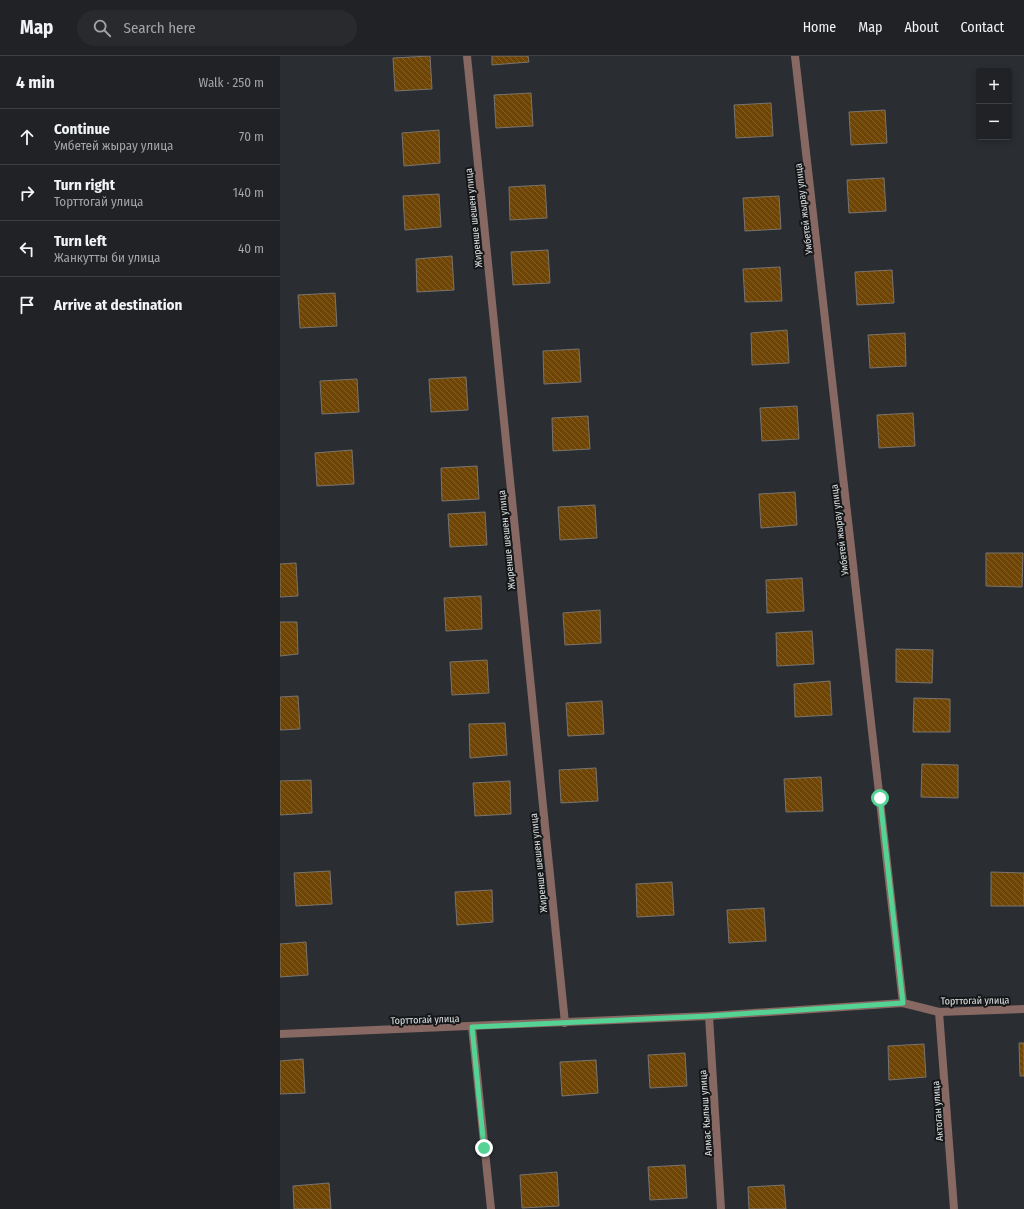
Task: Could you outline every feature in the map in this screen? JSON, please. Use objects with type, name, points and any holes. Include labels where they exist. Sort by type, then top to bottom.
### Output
[{"type":"street","name":"Жиренше шешен улица","points":[[467,56],[565,1023]]},
{"type":"street","name":"Умбетей жырау улица","points":[[795,56],[903,1003]]},
{"type":"street","name":"Торттогай улица","points":[[280,1034],[709,1016],[903,1003],[939,1012],[1024,1009]]},
{"type":"street","name":"Актоган улица","points":[[939,1012],[954,1209]]},
{"type":"street","name":"Алмас Кылыш улица","points":[[709,1016],[721,1209]]},
{"type":"street","points":[[472,1027],[491,1209]]},
{"type":"building","points":[[430,56],[432,89],[395,91],[393,58]]},
{"type":"building","points":[[492,56],[528,56],[529,62],[492,65]]},
{"type":"building","points":[[531,93],[533,126],[496,128],[494,95]]},
{"type":"building","points":[[771,103],[773,136],[736,138],[734,105]]},
{"type":"building","points":[[885,110],[887,143],[851,145],[849,112]]},
{"type":"building","points":[[439,130],[440,163],[404,166],[402,133]]},
{"type":"building","points":[[884,178],[886,211],[849,213],[847,180]]},
{"type":"building","points":[[545,185],[547,218],[510,220],[509,187]]},
{"type":"building","points":[[439,194],[441,227],[405,230],[403,196]]},
{"type":"building","points":[[779,196],[781,229],[745,231],[743,198]]},
{"type":"building","points":[[548,250],[550,283],[513,285],[511,252]]},
{"type":"building","points":[[452,256],[454,290],[417,292],[416,259]]},
{"type":"building","points":[[780,267],[782,301],[745,302],[743,269]]},
{"type":"building","points":[[892,270],[894,303],[857,305],[855,272]]},
{"type":"building","points":[[335,293],[337,326],[300,328],[298,295]]},
{"type":"building","points":[[787,330],[789,363],[752,365],[751,333]]},
{"type":"building","points":[[905,333],[906,366],[870,368],[868,335]]},
{"type":"building","points":[[579,349],[581,382],[544,384],[543,351]]},
{"type":"building","points":[[466,377],[468,410],[431,412],[429,379]]},
{"type":"building","points":[[357,379],[359,412],[322,414],[320,381]]},
{"type":"building","points":[[797,406],[799,439],[762,441],[760,408]]},
{"type":"building","points":[[913,413],[915,446],[879,448],[877,415]]},
{"type":"building","points":[[588,416],[590,449],[553,451],[552,418]]},
{"type":"building","points":[[352,450],[354,484],[317,486],[315,453]]},
{"type":"building","points":[[477,466],[479,499],[442,501],[441,468]]},
{"type":"building","points":[[795,492],[797,525],[761,528],[759,494]]},
{"type":"building","points":[[595,505],[597,538],[560,540],[558,507]]},
{"type":"building","points":[[485,512],[487,545],[450,547],[448,514]]},
{"type":"building","points":[[986,553],[1023,553],[1022,587],[986,586]]},
{"type":"building","points":[[296,563],[298,596],[280,597],[280,564]]},
{"type":"building","points":[[802,578],[804,611],[767,613],[766,580]]},
{"type":"building","points":[[481,596],[482,629],[446,631],[444,598]]},
{"type":"building","points":[[600,610],[601,643],[565,645],[563,613]]},
{"type":"building","points":[[280,622],[297,622],[298,654],[280,656]]},
{"type":"building","points":[[812,631],[814,664],[777,666],[776,633]]},
{"type":"building","points":[[896,649],[933,650],[932,683],[896,682]]},
{"type":"building","points":[[487,660],[489,693],[452,695],[450,662]]},
{"type":"building","points":[[830,681],[832,715],[795,717],[794,684]]},
{"type":"building","points":[[298,696],[300,729],[280,730],[280,697]]},
{"type":"building","points":[[914,698],[950,699],[950,732],[913,732]]},
{"type":"building","points":[[602,701],[604,734],[568,736],[566,703]]},
{"type":"building","points":[[505,723],[507,755],[470,758],[469,724]]},
{"type":"building","points":[[922,764],[958,765],[958,798],[921,797]]},
{"type":"building","points":[[596,768],[598,801],[561,803],[559,770]]},
{"type":"building","points":[[821,777],[823,811],[786,812],[784,779]]},
{"type":"building","points":[[311,780],[312,813],[280,815],[280,781]]},
{"type":"building","points":[[510,781],[511,814],[475,816],[473,783]]},
{"type":"building","points":[[330,871],[332,904],[296,906],[294,873]]},
{"type":"building","points":[[991,872],[1024,873],[1024,906],[991,906]]},
{"type":"building","points":[[672,882],[674,915],[637,917],[636,884]]},
{"type":"building","points":[[492,890],[493,922],[457,925],[455,892]]},
{"type":"building","points":[[764,908],[766,941],[729,943],[727,910]]},
{"type":"building","points":[[306,942],[308,975],[280,977],[280,944]]},
{"type":"building","points":[[1019,1043],[1024,1043],[1024,1076],[1020,1076]]},
{"type":"building","points":[[924,1044],[926,1077],[889,1080],[888,1046]]},
{"type":"building","points":[[685,1053],[687,1086],[650,1088],[648,1055]]},
{"type":"building","points":[[303,1059],[305,1093],[280,1094],[280,1061]]},
{"type":"building","points":[[596,1060],[598,1093],[562,1096],[560,1062]]},
{"type":"building","points":[[685,1165],[687,1198],[650,1200],[648,1167]]},
{"type":"building","points":[[557,1172],[559,1206],[522,1208],[520,1175]]},
{"type":"building","points":[[329,1183],[331,1209],[294,1209],[293,1186]]},
{"type":"building","points":[[784,1185],[786,1209],[749,1209],[748,1187]]},
{"type":"route","points":[[484,1148],[472,1027],[709,1016],[903,1003],[880,798]]}]
